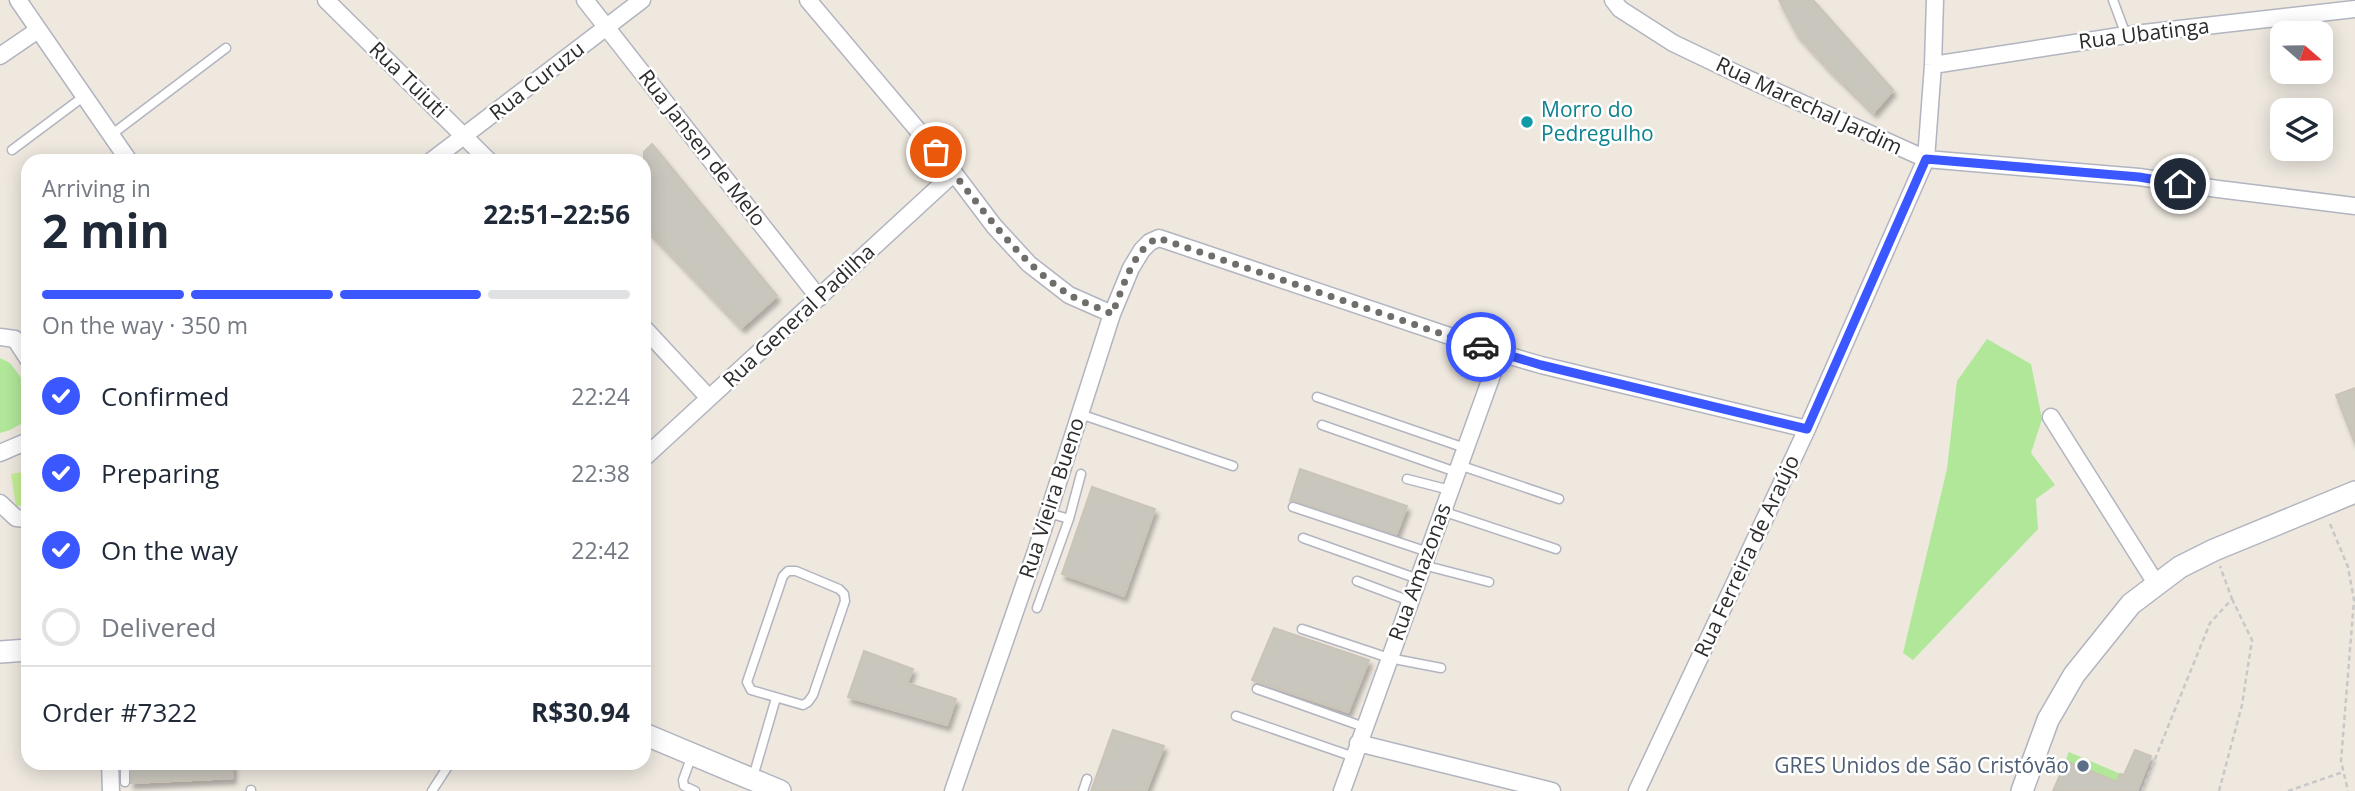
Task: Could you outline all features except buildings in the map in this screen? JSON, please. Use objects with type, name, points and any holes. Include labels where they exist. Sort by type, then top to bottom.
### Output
[{"type":"street","points":[[18,0],[124,154]]},
{"type":"street","name":"Rua Tuiuti","points":[[326,0],[483,154]]},
{"type":"street","name":"Rua Jansen de Melo","points":[[584,0],[819,298]]},
{"type":"street","name":"Rua Curuzu","points":[[441,154],[642,0]]},
{"type":"street","points":[[808,0],[954,173],[994,226],[1029,264],[1069,295],[1112,314]]},
{"type":"street","name":"Rua Marechal Jardim","points":[[1614,0],[1620,9],[1673,43],[1926,159],[2139,177],[2218,190],[2355,206]]},
{"type":"street","name":"Rua Ferreira de Araújo","points":[[1637,791],[1807,429],[1926,159],[1935,0]]},
{"type":"street","name":"Rua Ubatinga","points":[[1933,65],[2126,35],[2355,9]]},
{"type":"street","points":[[0,56],[38,30]]},
{"type":"street","name":"Rua General Padilha","points":[[651,452],[954,173]]},
{"type":"street","name":"Rua Vieira Bueno","points":[[953,791],[1049,513],[1112,314],[1131,268],[1150,242],[1158,238],[1182,244],[1500,353]]},
{"type":"street","points":[[651,336],[709,398]]},
{"type":"street","points":[[0,337],[15,339],[21,348]]},
{"type":"street","points":[[1500,353],[1555,369],[1807,429]]},
{"type":"street","name":"Rua Amazonas","points":[[1342,791],[1500,353]]},
{"type":"street","points":[[2051,416],[2157,585]]},
{"type":"street","points":[[0,453],[21,444]]},
{"type":"street","points":[[2022,791],[2048,720],[2074,675],[2131,604],[2180,567],[2214,550],[2355,492]]},
{"type":"street","points":[[0,503],[16,518],[21,518]]},
{"type":"street","points":[[0,652],[21,650]]},
{"type":"street","points":[[651,737],[779,791]]},
{"type":"street","points":[[1356,750],[1552,791]]},
{"type":"street","points":[[112,770],[118,787]]},
{"type":"lane","points":[[2113,0],[2126,35]]},
{"type":"lane","points":[[110,136],[226,48]]},
{"type":"lane","points":[[12,150],[83,97]]},
{"type":"lane","points":[[1317,397],[1465,448]]},
{"type":"lane","points":[[1080,414],[1233,466]]},
{"type":"lane","points":[[1322,425],[1559,499]]},
{"type":"lane","points":[[1037,608],[1082,474]]},
{"type":"lane","points":[[1407,479],[1450,490]]},
{"type":"lane","points":[[1293,507],[1423,565]]},
{"type":"lane","points":[[1442,511],[1556,549]]},
{"type":"lane","points":[[1049,513],[1069,519]]},
{"type":"lane","points":[[1303,538],[1489,582]]},
{"type":"lane","points":[[788,571],[796,571],[839,589],[844,594],[845,601],[813,695],[803,705],[776,698],[751,690],[747,682],[783,576],[788,571]]},
{"type":"lane","points":[[1357,581],[1410,601]]},
{"type":"lane","points":[[1302,629],[1389,658],[1441,668]]},
{"type":"lane","points":[[1257,689],[1364,727]]},
{"type":"lane","points":[[752,779],[776,698]]},
{"type":"lane","points":[[1236,716],[1356,750]]},
{"type":"lane","points":[[692,755],[683,780],[684,786],[695,791]]},
{"type":"lane","points":[[118,787],[123,770]]},
{"type":"lane","points":[[432,791],[446,770]]},
{"type":"lane","points":[[1083,791],[1087,779]]},
{"type":"path","points":[[2323,504],[2348,567],[2354,600],[2340,761],[2348,791]]},
{"type":"path","points":[[2214,550],[2232,599],[2252,640],[2242,705],[2218,791]]},
{"type":"path","points":[[2142,791],[2210,623],[2232,599]]},
{"type":"path","points":[[2288,791],[2343,772]]},
{"type":"green space","points":[[1987,339],[2031,364],[2042,419],[2031,453],[2055,485],[2036,499],[2038,529],[1913,660],[1903,653],[1947,469],[1957,381]]},
{"type":"green space","points":[[0,358],[10,363],[21,378],[21,424],[0,433]]},
{"type":"green space","points":[[21,472],[21,505],[16,506],[11,474]]},
{"type":"green space","name":"GRES Unidos de São Cristóvão","points":[[2134,751],[2151,756],[2136,791],[2053,791],[2069,752],[2123,775]]},
{"type":"way so far","points":[[936,152],[994,226],[1029,264],[1069,295],[1112,314],[1131,268],[1142,250],[1158,238],[1481,347]]},
{"type":"place","name":"Morro do Pedregulho","points":[[1527,122]]},
{"type":"place","name":"GRES Unidos de São Cristóvão","points":[[2083,766]]},
{"type":"route","points":[[1481,347],[1541,365],[1807,429],[1926,159],[2139,177],[2180,184]]}]
